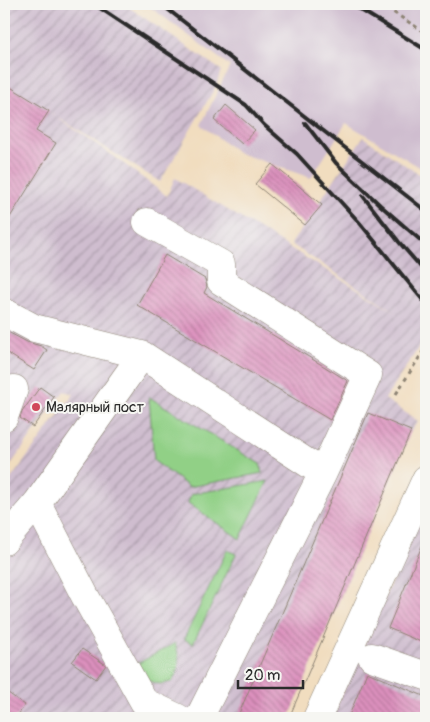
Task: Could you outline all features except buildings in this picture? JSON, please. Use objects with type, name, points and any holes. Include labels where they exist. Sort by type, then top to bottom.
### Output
[{"type":"lane","points":[[147,222],[221,264],[221,281],[368,375],[323,473],[199,718]]},
{"type":"lane","points":[[4,312],[34,328],[142,354],[323,473]]},
{"type":"lane","points":[[4,541],[37,503],[142,354]]},
{"type":"lane","points":[[4,416],[14,389]]},
{"type":"lane","points":[[317,718],[426,479]]},
{"type":"lane","points":[[37,503],[85,596],[144,702],[178,718]]},
{"type":"lane","points":[[372,657],[426,676]]},
{"type":"path","points":[[380,4],[426,32]]},
{"type":"path","points":[[396,394],[426,347]]},
{"type":"shaded area","points":[[4,4],[124,4],[221,70],[216,86],[160,182],[49,112],[112,155],[167,196],[175,178],[397,313],[291,244],[363,137],[426,179],[426,350],[421,344],[385,399],[418,421],[411,431],[289,718],[4,718],[4,488],[74,394],[64,391],[4,474]]},
{"type":"shaded area","points":[[146,4],[419,4],[426,8],[426,171],[346,123],[311,178],[239,153],[201,125],[230,66]]},
{"type":"shaded area","points":[[426,504],[426,718],[331,718]]},
{"type":"green space","points":[[149,397],[260,464],[263,473],[189,487],[154,461]]},
{"type":"green space","points":[[268,481],[240,539],[188,503],[191,494]]},
{"type":"green space","points":[[227,550],[236,554],[193,644],[184,639]]},
{"type":"green space","points":[[175,643],[179,663],[172,682],[160,684],[148,681],[137,664]]},
{"type":"railway","points":[[94,4],[246,105],[264,125],[297,154],[359,222],[426,304]]},
{"type":"railway","points":[[161,4],[426,211]]},
{"type":"railway","points":[[351,4],[426,50]]},
{"type":"railway","points":[[305,123],[336,163],[426,245]]},
{"type":"railway","points":[[363,196],[426,273]]},
{"type":"place","name":"Малярный пост","points":[[36,407]]}]
